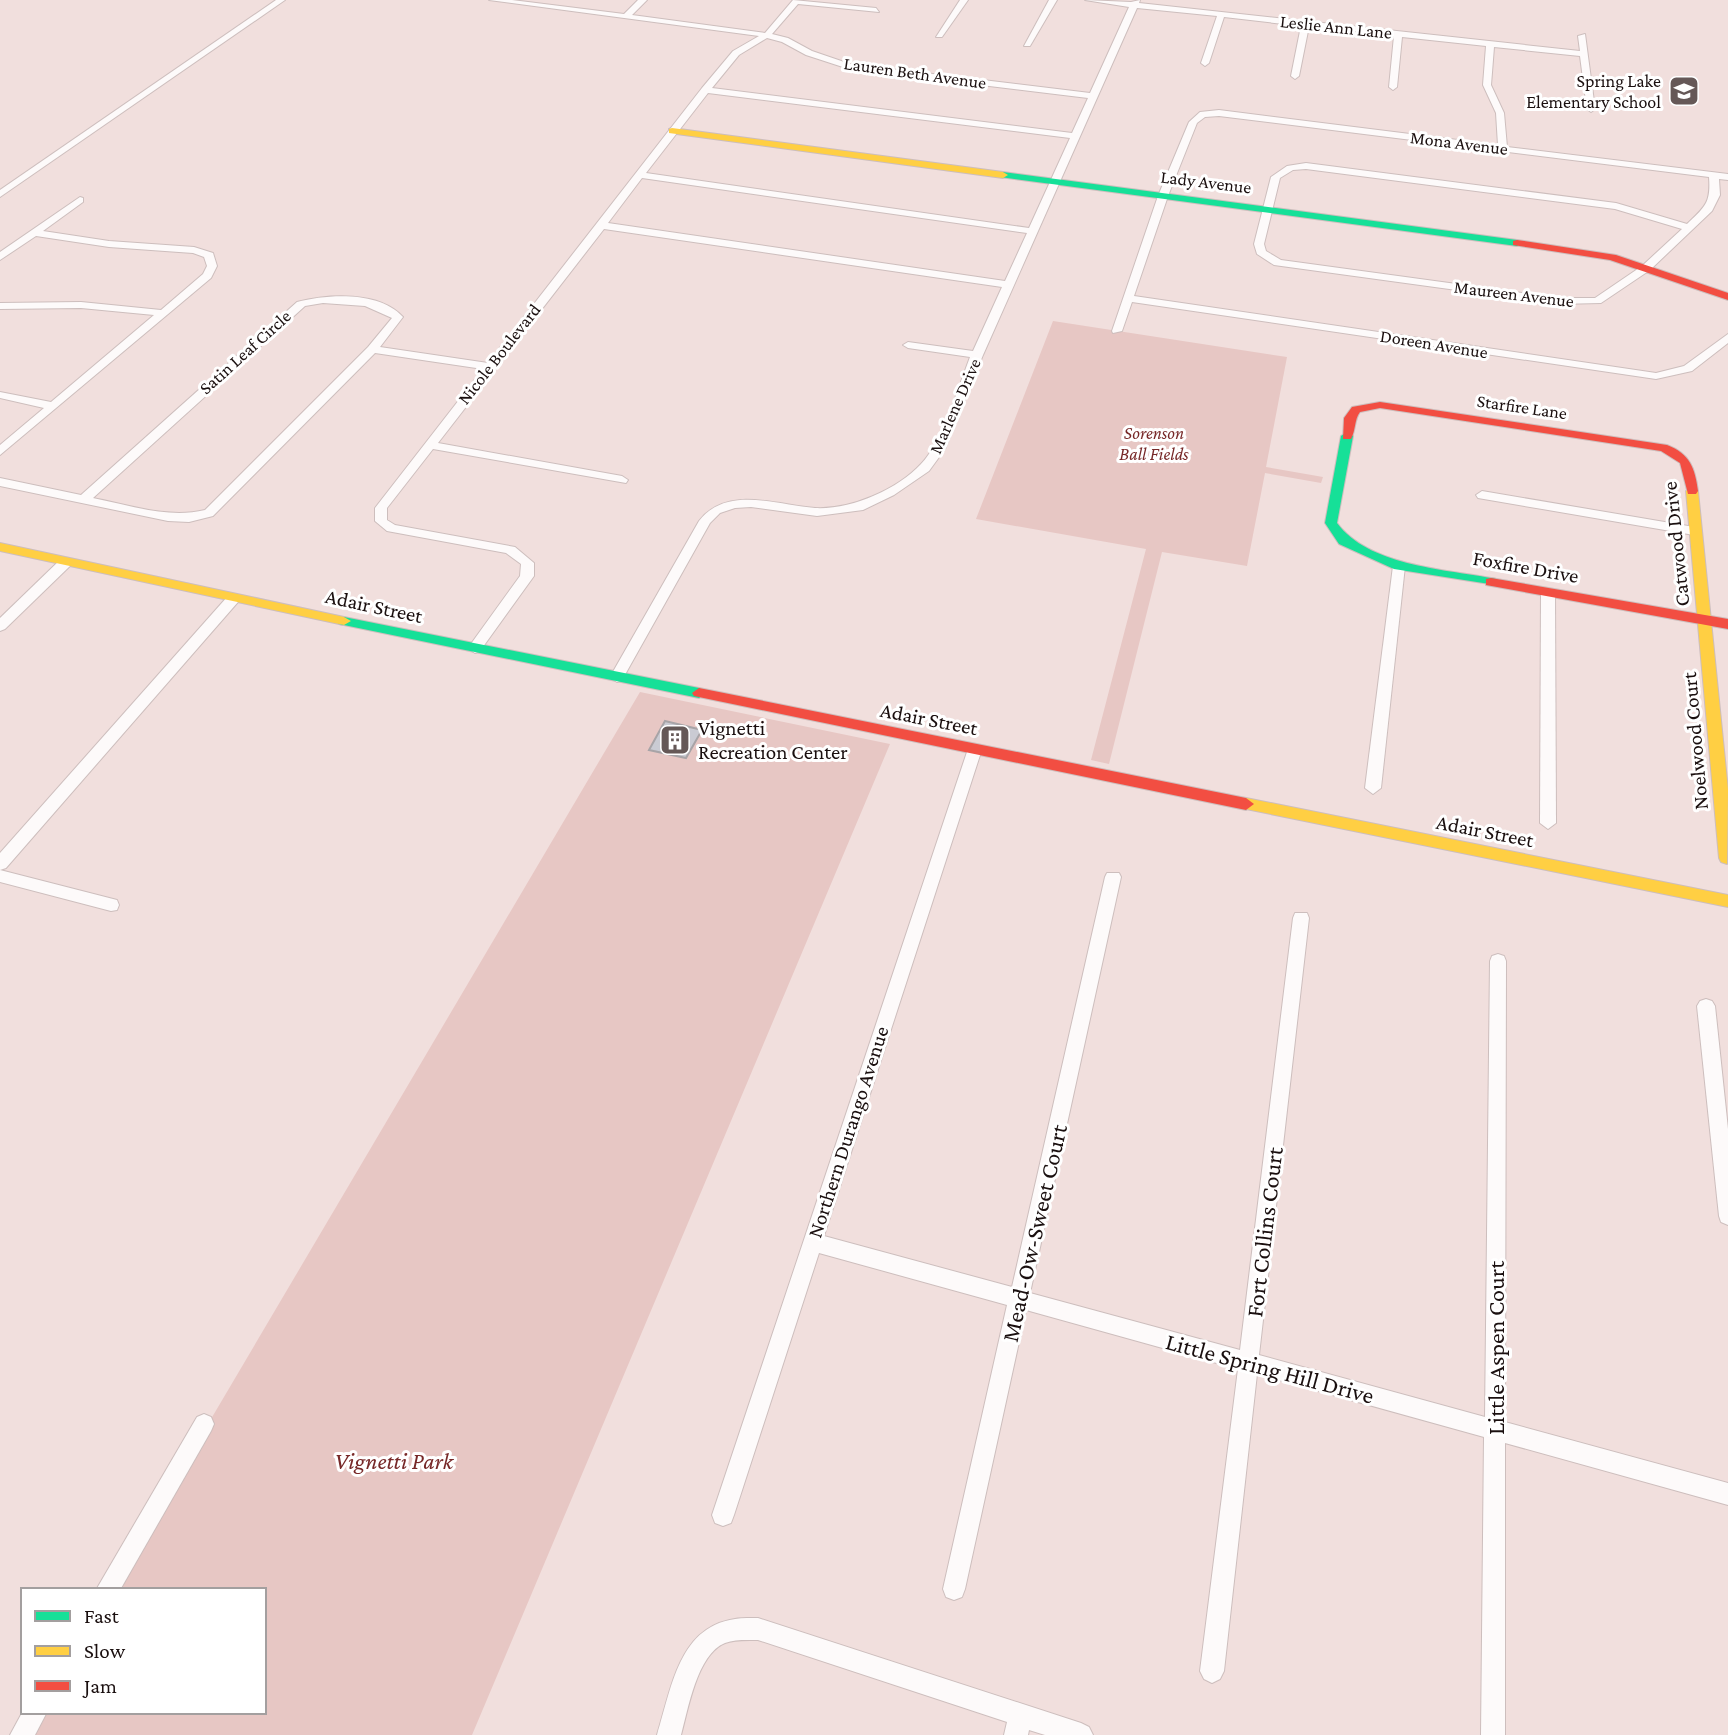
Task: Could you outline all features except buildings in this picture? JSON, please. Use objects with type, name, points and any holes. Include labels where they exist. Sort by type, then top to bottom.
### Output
[{"type":"street","points":[[0,194],[281,0]]},
{"type":"street","name":"Lauren Beth Avenue","points":[[493,0],[767,35],[849,66],[1092,96]]},
{"type":"street","points":[[626,16],[643,0]]},
{"type":"street","points":[[939,35],[964,0]]},
{"type":"street","points":[[1027,44],[1053,0]]},
{"type":"street","name":"Leslie Ann Lane","points":[[1089,0],[1135,2],[1221,15],[1584,54]]},
{"type":"street","points":[[796,1],[876,10]]},
{"type":"street","name":"Nicole Boulevard","points":[[475,648],[527,576],[528,563],[510,550],[391,528],[381,522],[381,508],[705,90],[736,53],[767,35],[796,1]]},
{"type":"street","name":"Marlene Drive","points":[[617,677],[705,521],[716,510],[751,503],[817,512],[863,506],[890,492],[925,468],[939,449],[977,355],[1135,2]]},
{"type":"street","points":[[1205,63],[1221,15]]},
{"type":"street","points":[[1294,76],[1306,23]]},
{"type":"street","points":[[1393,87],[1398,34]]},
{"type":"street","points":[[1582,36],[1591,109]]},
{"type":"street","points":[[1490,44],[1486,85],[1500,113],[1503,148]]},
{"type":"street","points":[[705,90],[1075,136]]},
{"type":"street","name":"Mona Avenue","points":[[1163,196],[1193,122],[1203,114],[1219,113],[1728,177]]},
{"type":"street","name":"Lady Avenue","points":[[672,131],[1566,249],[1646,268],[1728,297]]},
{"type":"street","points":[[1268,209],[1276,177],[1290,168],[1306,166],[1616,206],[1689,228]]},
{"type":"street","name":"Maureen Avenue","points":[[1268,209],[1259,244],[1268,258],[1278,263],[1582,303],[1611,295],[1646,268],[1709,209],[1715,195],[1714,174]]},
{"type":"street","points":[[639,176],[1032,231]]},
{"type":"street","points":[[1118,331],[1163,196]]},
{"type":"street","points":[[0,257],[80,200]]},
{"type":"street","points":[[600,225],[1009,285]]},
{"type":"street","points":[[0,451],[207,276],[212,265],[209,256],[194,250],[108,244],[34,233]]},
{"type":"street","name":"Doreen Avenue","points":[[1129,298],[1656,376],[1677,374],[1692,368],[1728,337]]},
{"type":"street","name":"Satin Leaf Circle","points":[[315,299],[333,299],[391,309],[398,317],[372,349],[225,500],[209,513],[168,517],[84,499],[301,304],[315,299]]},
{"type":"street","points":[[0,306],[81,305],[163,313]]},
{"type":"street","points":[[908,345],[977,355]]},
{"type":"street","points":[[372,349],[489,367]]},
{"type":"street","points":[[0,395],[53,406]]},
{"type":"street","name":"Starfire Lane","points":[[1331,523],[1350,418],[1356,409],[1380,405],[1663,448],[1679,453],[1689,463]]},
{"type":"street","points":[[428,445],[622,480]]},
{"type":"street","name":"Catwood Drive","points":[[1689,463],[1705,620]]},
{"type":"street","points":[[0,482],[84,499]]},
{"type":"street","points":[[1482,495],[1695,531]]},
{"type":"street","name":"Foxfire Drive","points":[[1331,523],[1344,541],[1399,566],[1728,624]]},
{"type":"street","name":"Adair Street","points":[[0,547],[233,599],[1728,901]]},
{"type":"street","points":[[0,626],[66,562]]},
{"type":"street","points":[[1373,788],[1399,566]]},
{"type":"street","points":[[1548,592],[1548,822]]},
{"type":"street","points":[[0,864],[233,599]]},
{"type":"street","name":"Noelwood Court","points":[[1705,620],[1727,858]]},
{"type":"street","name":"Northern Durango Avenue","points":[[723,1515],[975,749]]},
{"type":"street","points":[[0,876],[111,905]]},
{"type":"street","name":"Mead-Ow-Sweet Court","points":[[954,1589],[1113,877]]},
{"type":"street","name":"Fort Collins Court","points":[[1212,1671],[1301,918]]},
{"type":"street","name":"Little Aspen Court","points":[[1493,1735],[1498,961]]},
{"type":"street","points":[[1706,1006],[1728,1216]]},
{"type":"street","name":"Little Spring Hill Drive","points":[[812,1242],[1728,1494]]},
{"type":"street","points":[[108,1588],[204,1424]]},
{"type":"street","points":[[669,1735],[689,1673],[701,1651],[716,1634],[734,1629],[758,1629],[1018,1725],[1081,1735]]},
{"type":"street","points":[[22,1735],[34,1714]]},
{"type":"green space","name":"Sorenson Ball Fields","points":[[1053,321],[1287,357],[1266,467],[1323,477],[1321,483],[1265,473],[1247,566],[1162,552],[1109,764],[1091,760],[1146,549],[976,519]]},
{"type":"green space","name":"Vignetti Park","points":[[640,692],[890,744],[472,1735],[24,1735],[36,1714],[266,1714],[266,1588],[111,1588]]},
{"type":"traffic: fast","points":[[1003,175],[1517,243]]},
{"type":"traffic: fast","points":[[1347,436],[1331,523],[1344,541],[1399,566],[1491,582]]},
{"type":"traffic: fast","points":[[344,621],[699,693]]},
{"type":"traffic: slow","points":[[672,131],[1003,175]]},
{"type":"traffic: slow","points":[[1692,491],[1727,858]]},
{"type":"traffic: slow","points":[[0,547],[344,621]]},
{"type":"traffic: slow","points":[[1246,804],[1728,901]]},
{"type":"traffic: jam","points":[[1517,243],[1612,257],[1728,297]]},
{"type":"traffic: jam","points":[[1347,436],[1350,418],[1356,409],[1380,405],[1663,448],[1678,455],[1686,463],[1692,491]]},
{"type":"traffic: jam","points":[[1491,582],[1728,624]]},
{"type":"traffic: jam","points":[[699,693],[1246,804]]},
{"type":"place","name":"Spring Lake Elementary School","points":[[1684,91]]},
{"type":"place","name":"Vignetti Recreation Center","points":[[675,740]]}]
